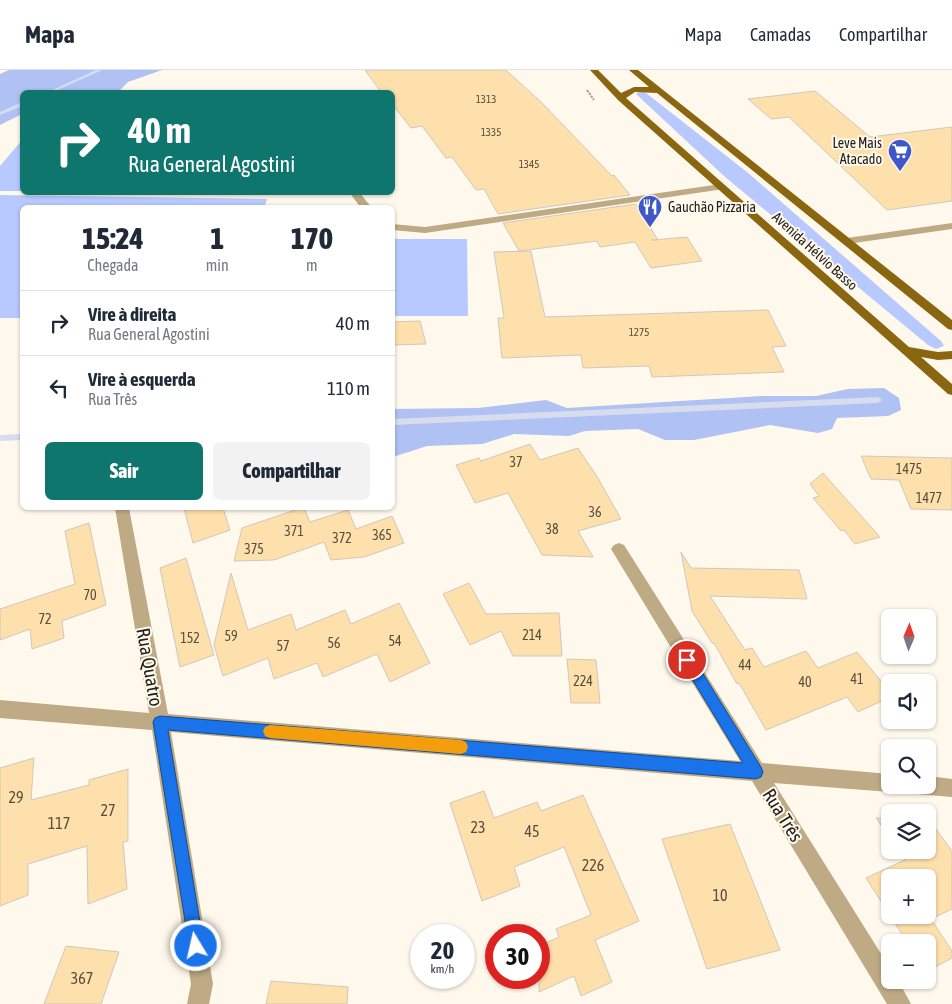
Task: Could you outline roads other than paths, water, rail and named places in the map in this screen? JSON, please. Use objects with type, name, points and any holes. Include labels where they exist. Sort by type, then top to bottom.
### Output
[{"type":"main road","name":"Avenida Hélvio Basso","points":[[594,70],[621,98],[904,350],[952,390]]},
{"type":"main road","name":"Avenida Hélvio Basso","points":[[633,70],[952,326]]},
{"type":"main road","points":[[621,98],[624,94],[636,89],[661,91]]},
{"type":"main road","points":[[904,350],[938,356],[952,355]]},
{"type":"street","points":[[395,227],[425,230],[721,187]]},
{"type":"street","points":[[356,195],[364,205]]},
{"type":"street","points":[[847,241],[952,226]]},
{"type":"street","name":"Rua Quatro","points":[[122,510],[160,722],[202,984],[198,1004]]},
{"type":"street","name":"Rua Três","points":[[619,549],[900,1004]]},
{"type":"street","points":[[0,709],[881,782]]},
{"type":"street","points":[[936,787],[952,788]]},
{"type":"waterway","points":[[55,90],[100,70]]},
{"type":"waterway","points":[[0,114],[20,105]]},
{"type":"waterway","points":[[395,422],[878,400]]},
{"type":"waterway","points":[[0,438],[20,437]]},
{"type":"place","name":"Leve Mais Atacado","points":[[900,172]]},
{"type":"place","name":"Gauchão Pizzaria","points":[[650,228]]}]
